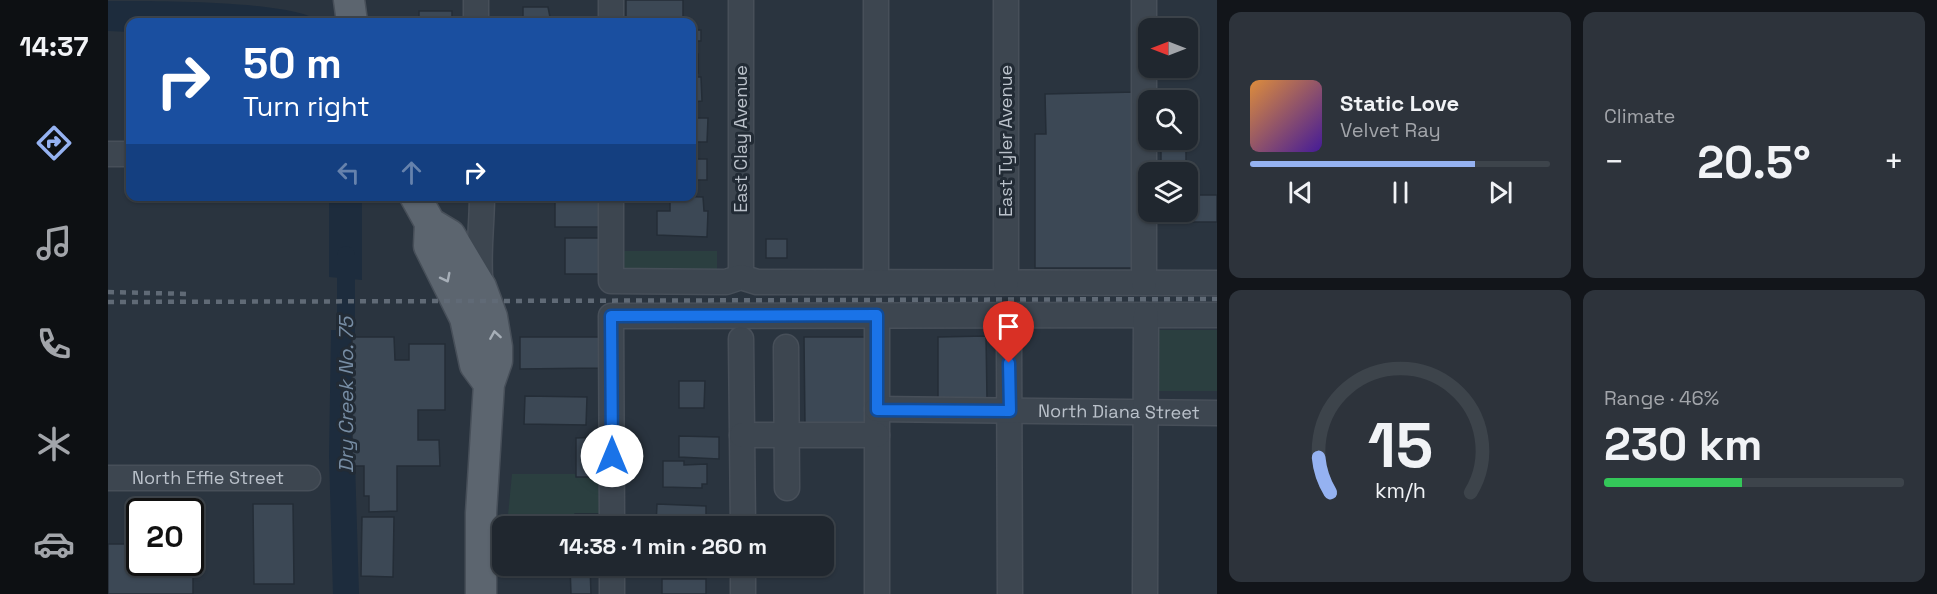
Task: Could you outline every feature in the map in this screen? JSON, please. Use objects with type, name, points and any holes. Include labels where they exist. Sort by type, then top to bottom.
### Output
[{"type":"main road","points":[[349,0],[351,18]]},
{"type":"main road","points":[[418,201],[430,224],[429,246],[465,318],[475,365],[489,384]]},
{"type":"main road","points":[[430,224],[450,234],[481,287],[492,317],[497,347],[497,361],[489,384],[481,513],[481,594]]},
{"type":"street","points":[[476,0],[476,18]]},
{"type":"street","points":[[611,0],[611,18]]},
{"type":"street","name":"East Clay Avenue","points":[[741,0],[741,277]]},
{"type":"street","points":[[876,0],[876,282]]},
{"type":"street","name":"East Tyler Avenue","points":[[1006,0],[1006,282]]},
{"type":"street","points":[[1144,0],[1144,283]]},
{"type":"street","points":[[108,154],[126,153]]},
{"type":"street","points":[[481,287],[478,266],[482,251],[482,201]]},
{"type":"street","points":[[611,201],[611,281],[726,282],[741,277],[757,282],[1217,283]]},
{"type":"street","points":[[877,315],[877,594]]},
{"type":"street","points":[[1145,594],[1146,315]]},
{"type":"street","points":[[612,516],[611,316],[1217,315]]},
{"type":"street","points":[[741,339],[742,516]]},
{"type":"street","points":[[1009,339],[1010,594]]},
{"type":"street","points":[[786,347],[786,488]]},
{"type":"street","name":"North Diana Street","points":[[877,410],[1217,413]]},
{"type":"street","points":[[742,435],[877,435]]},
{"type":"street","name":"North Effie Street","points":[[108,478],[308,478]]},
{"type":"street","points":[[612,576],[612,594]]},
{"type":"street","points":[[743,576],[743,594]]},
{"type":"green space","points":[[615,251],[717,251],[717,271],[615,272]]},
{"type":"green space","points":[[1144,330],[1217,330],[1217,391],[1144,391]]},
{"type":"green space","points":[[512,474],[602,474],[601,515],[508,515]]},
{"type":"water","points":[[108,1],[221,3],[283,9],[312,18],[126,18],[126,32],[108,31]]},
{"type":"water","points":[[329,201],[362,201],[362,280],[329,277]]},
{"type":"water","points":[[331,330],[351,330],[359,594],[333,594],[329,456]]},
{"type":"building","points":[[626,0],[683,0],[683,18],[626,18]]},
{"type":"building","points":[[523,7],[548,7],[550,18],[523,18]]},
{"type":"building","points":[[419,11],[452,11],[452,18],[419,18]]},
{"type":"building","points":[[696,30],[701,30],[701,41],[697,41],[697,49]]},
{"type":"building","points":[[696,54],[698,54],[698,73],[696,73]]},
{"type":"building","points":[[696,77],[701,77],[702,101],[696,102]]},
{"type":"building","points":[[1137,92],[1136,268],[1035,268],[1035,134],[1046,134],[1045,94]]},
{"type":"building","points":[[696,118],[708,118],[707,142],[696,142]]},
{"type":"building","points":[[1161,150],[1186,150],[1186,162],[1161,162]]},
{"type":"building","points":[[696,159],[707,159],[707,180],[696,180]]},
{"type":"building","points":[[1198,195],[1217,195],[1217,222],[1198,222]]},
{"type":"building","points":[[696,197],[703,197],[704,211],[708,211],[707,237],[657,235],[657,211],[670,211],[670,201],[696,201]]},
{"type":"building","points":[[555,201],[601,201],[601,227],[555,227]]},
{"type":"building","points":[[565,238],[601,238],[601,274],[565,274]]},
{"type":"building","points":[[766,239],[787,239],[787,258],[766,258]]},
{"type":"building","points":[[986,336],[987,399],[938,399],[938,337]]},
{"type":"building","points":[[352,337],[394,337],[395,360],[409,360],[409,344],[445,344],[445,410],[418,410],[418,440],[439,440],[440,466],[397,466],[397,511],[369,512],[369,496],[364,496],[364,466],[352,466]]},
{"type":"building","points":[[520,337],[599,337],[599,368],[520,369]]},
{"type":"building","points":[[804,337],[869,337],[869,426],[805,426]]},
{"type":"building","points":[[679,381],[705,381],[704,408],[679,408]]},
{"type":"building","points":[[525,396],[587,397],[586,425],[524,424]]},
{"type":"building","points":[[679,436],[719,437],[719,459],[679,457]]},
{"type":"building","points":[[603,437],[604,477],[576,477],[576,438]]},
{"type":"building","points":[[663,461],[684,461],[684,465],[707,464],[707,484],[702,484],[702,488],[663,487]]},
{"type":"building","points":[[253,504],[293,504],[294,584],[254,584]]},
{"type":"building","points":[[657,504],[706,506],[706,516],[656,516]]},
{"type":"building","points":[[575,514],[601,514],[601,516],[575,516]]},
{"type":"building","points":[[362,517],[394,517],[393,577],[361,576]]},
{"type":"building","points":[[108,544],[126,544],[126,576],[193,576],[193,594],[108,594]]},
{"type":"building","points":[[570,576],[590,576],[591,594],[571,594]]},
{"type":"building","points":[[662,579],[706,579],[706,594],[662,594]]},
{"type":"waterway","name":"Dry Creek No. 75","points":[[346,255],[346,354]]},
{"type":"railway","points":[[108,292],[190,294]]},
{"type":"railway","points":[[108,302],[1217,299]]},
{"type":"route","points":[[612,456],[611,316],[877,315],[877,410],[1010,411],[1009,363]]}]
